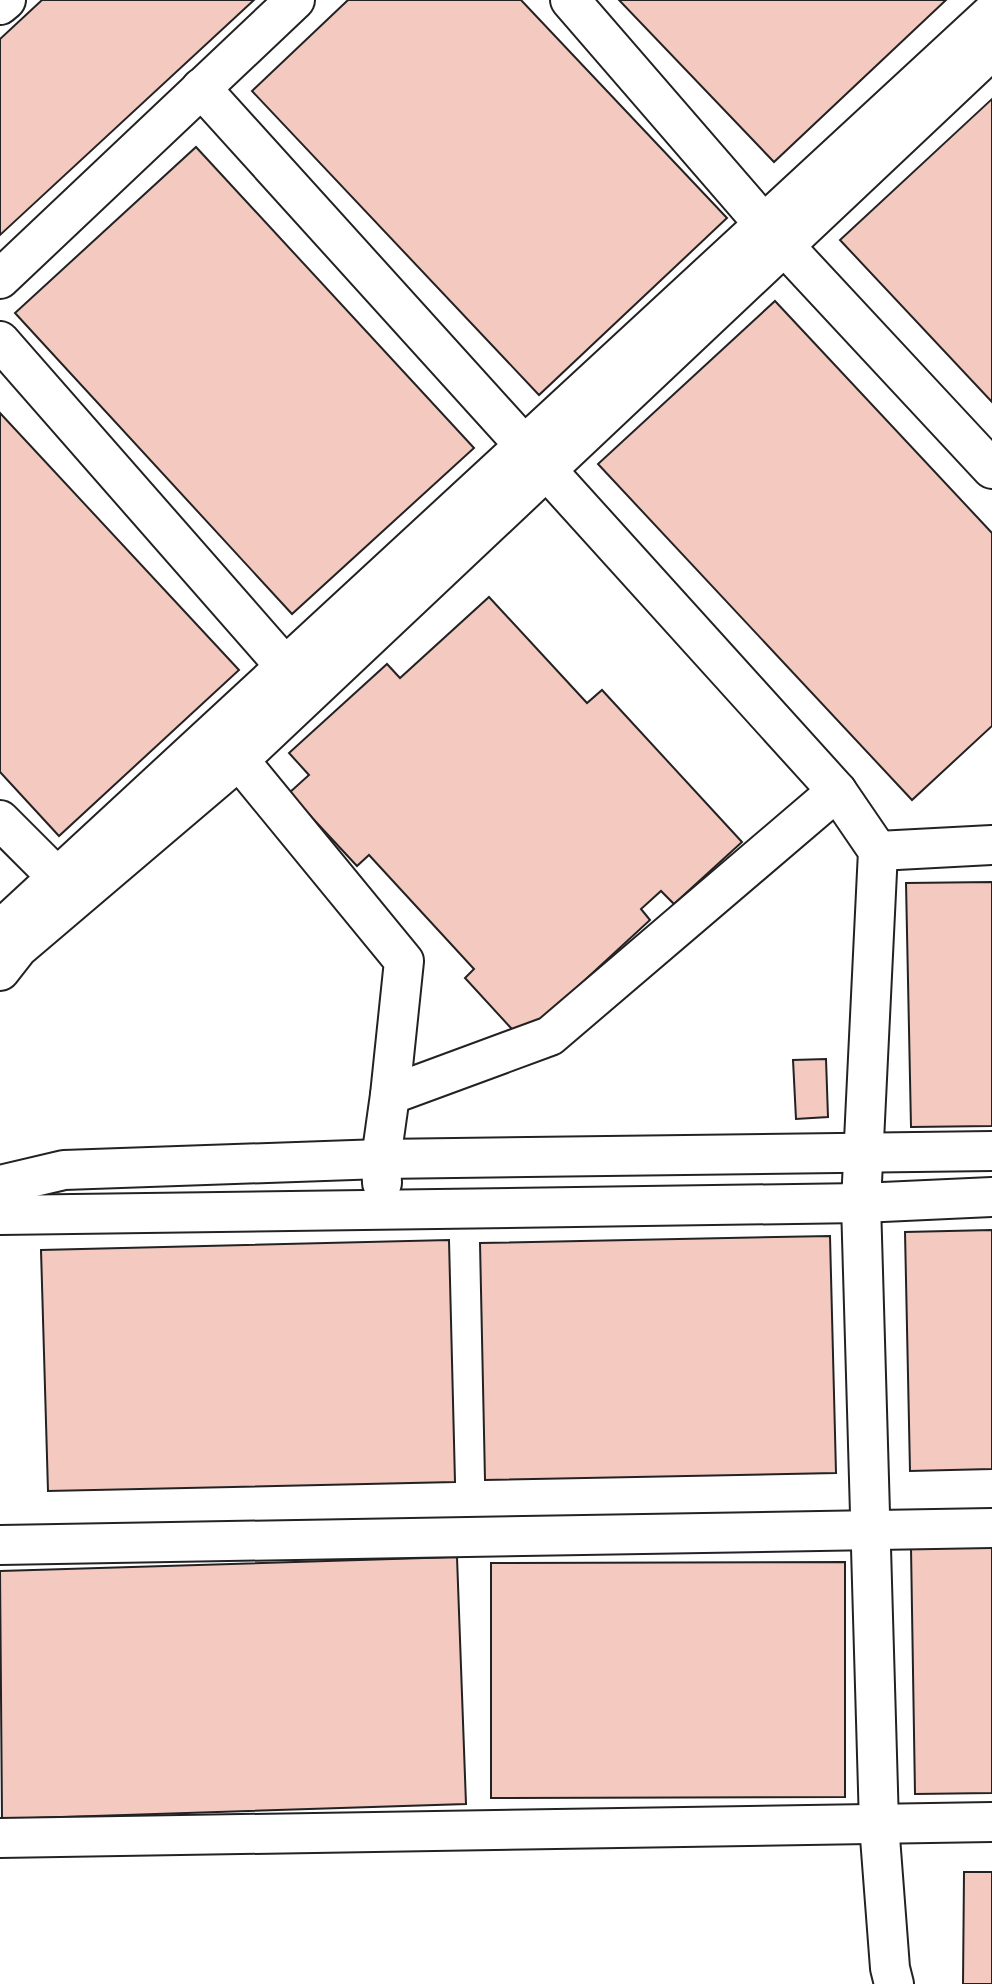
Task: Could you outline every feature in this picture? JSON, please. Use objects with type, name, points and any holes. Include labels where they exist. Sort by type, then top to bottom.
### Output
[{"type":"street","points":[[0,5],[6,0]]},
{"type":"street","points":[[0,279],[295,0]]},
{"type":"street","points":[[570,0],[772,234],[992,469]]},
{"type":"street","points":[[0,971],[18,948],[239,760],[536,456],[772,234],[992,13]]},
{"type":"street","points":[[772,234],[992,50]]},
{"type":"street","points":[[201,88],[837,791],[878,851],[861,1203],[879,1824],[890,1968],[894,1984]]},
{"type":"street","points":[[0,341],[285,666]]},
{"type":"street","points":[[0,930],[285,666],[536,456]]},
{"type":"street","points":[[239,760],[404,961],[381,1159],[383,1210]]},
{"type":"street","points":[[390,1095],[550,1036],[837,791]]},
{"type":"street","points":[[0,820],[57,877]]},
{"type":"street","points":[[878,851],[992,845]]},
{"type":"street","points":[[0,1185],[64,1170],[381,1159],[992,1151]]},
{"type":"street","points":[[0,1215],[861,1203],[992,1197]]},
{"type":"street","points":[[0,1545],[992,1528]]},
{"type":"street","points":[[0,1838],[992,1822]]},
{"type":"building","points":[[42,0],[254,0],[0,235],[0,39]]},
{"type":"building","points":[[348,0],[521,0],[727,218],[539,395],[252,91]]},
{"type":"building","points":[[619,0],[946,0],[774,162]]},
{"type":"building","points":[[992,99],[992,402],[840,240]]},
{"type":"building","points":[[196,147],[474,448],[292,614],[15,313]]},
{"type":"building","points":[[775,301],[992,533],[992,726],[912,800],[598,464]]},
{"type":"building","points":[[0,413],[239,670],[59,836],[0,772]]},
{"type":"building","points":[[489,597],[587,703],[602,690],[742,842],[674,904],[661,891],[641,909],[650,920],[521,1039],[465,978],[474,969],[369,855],[357,866],[289,793],[309,775],[289,753],[387,664],[400,678]]},
{"type":"building","points":[[992,882],[992,1126],[911,1127],[906,883]]},
{"type":"building","points":[[826,1059],[828,1117],[796,1119],[793,1060]]},
{"type":"building","points":[[992,1230],[992,1469],[910,1471],[905,1232]]},
{"type":"building","points":[[830,1236],[836,1473],[485,1480],[480,1243]]},
{"type":"building","points":[[449,1240],[455,1482],[48,1491],[41,1250]]},
{"type":"building","points":[[992,1547],[992,1793],[915,1794],[911,1548]]},
{"type":"building","points":[[457,1557],[466,1804],[2,1819],[0,1571]]},
{"type":"building","points":[[845,1562],[845,1797],[491,1798],[491,1563]]},
{"type":"building","points":[[964,1872],[992,1872],[992,1984],[963,1984]]}]
